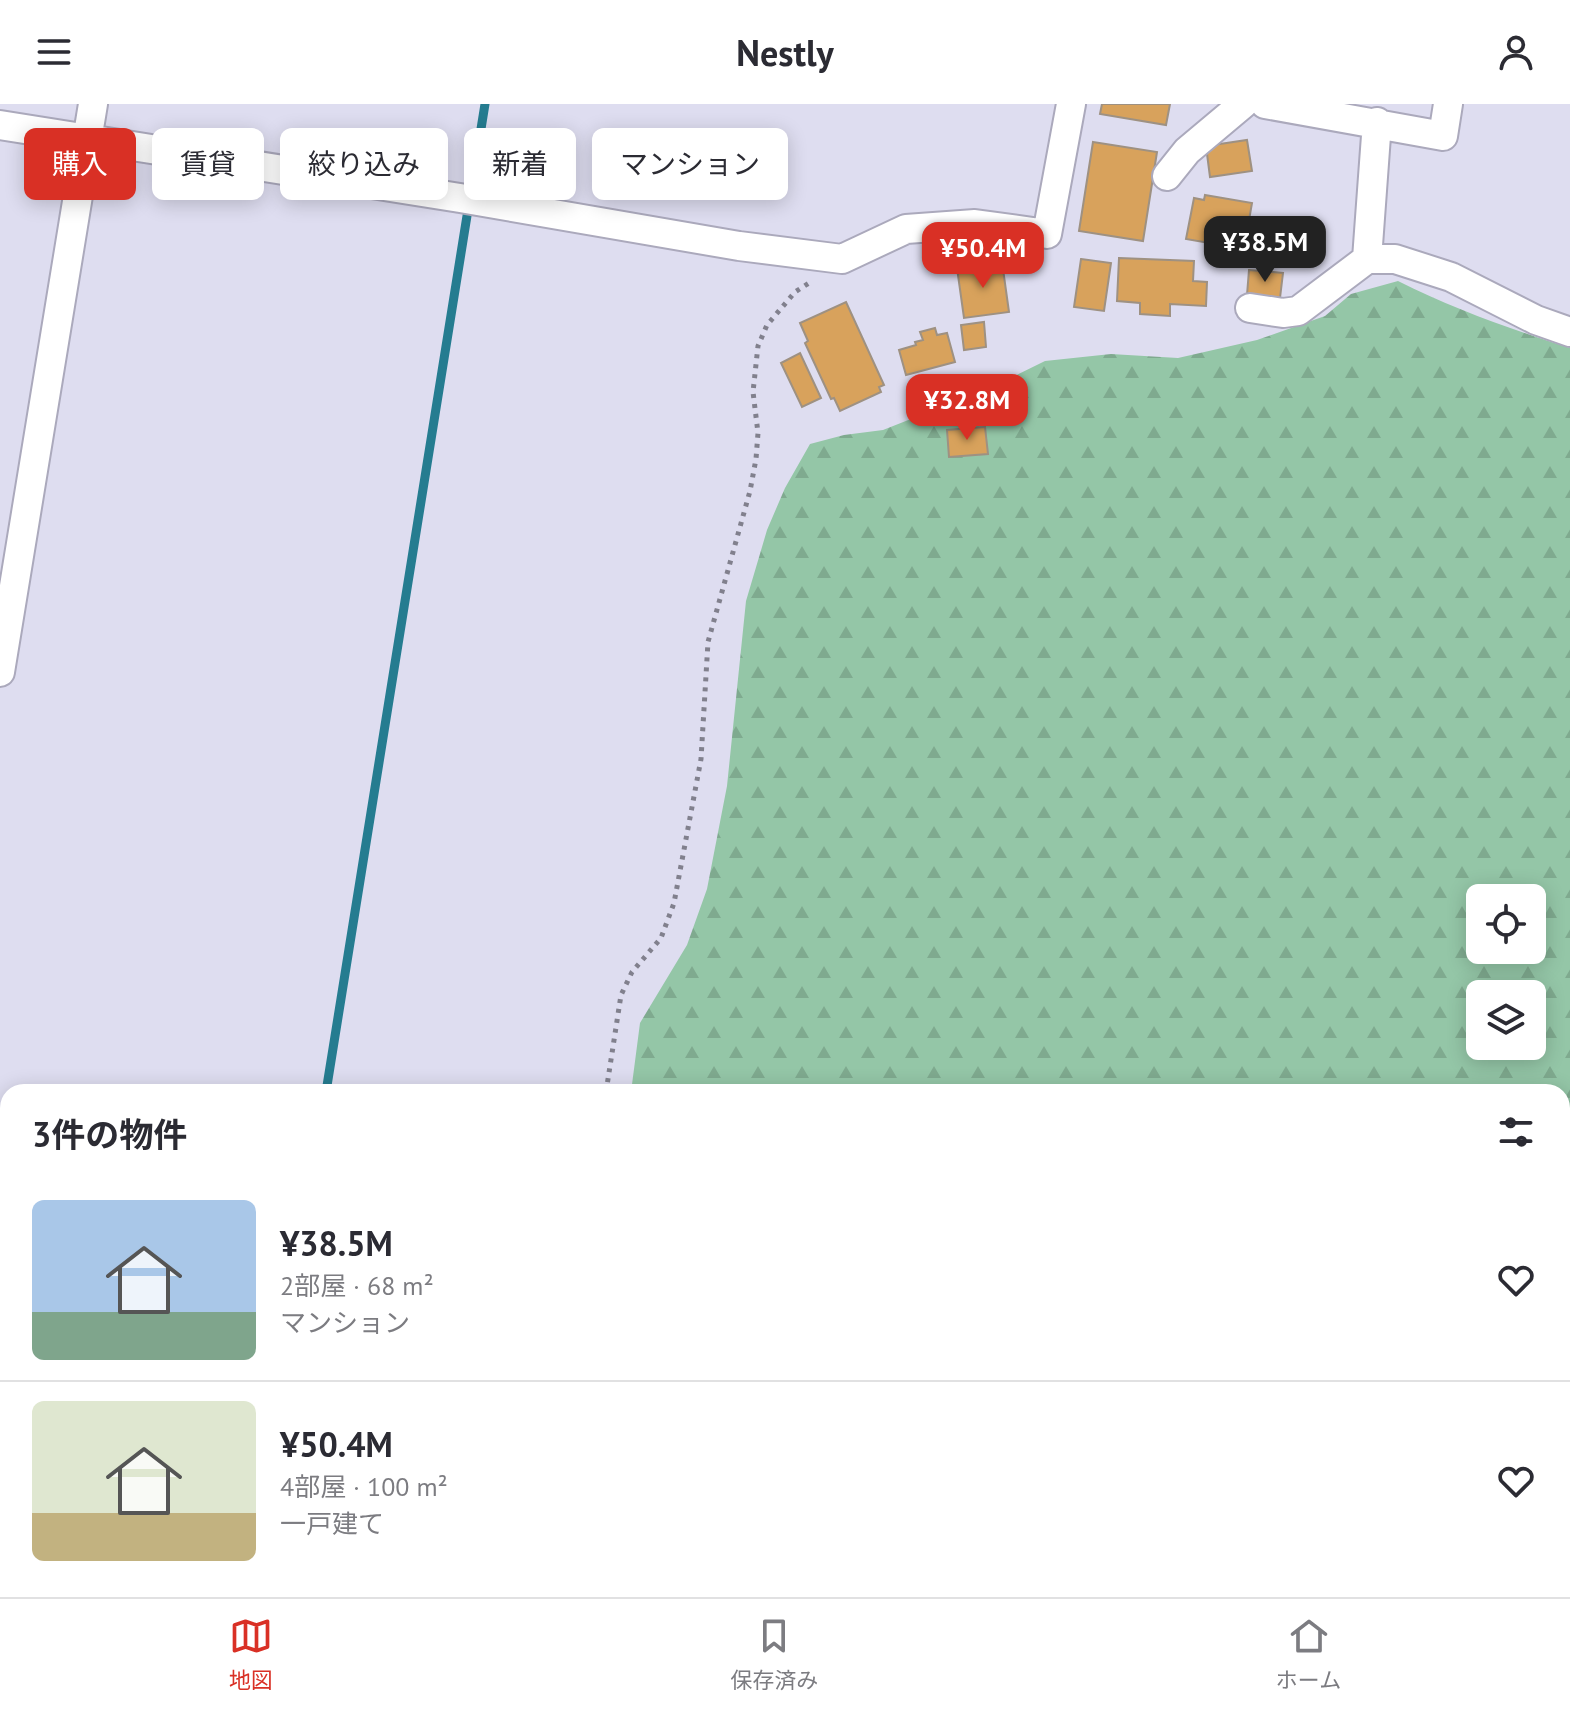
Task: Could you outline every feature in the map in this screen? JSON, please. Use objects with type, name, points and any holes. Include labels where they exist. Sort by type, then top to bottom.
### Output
[{"type":"street","points":[[89,128],[93,104]]},
{"type":"street","points":[[136,147],[739,246],[842,259],[906,229],[975,224],[1047,234],[1071,104]]},
{"type":"street","points":[[1167,176],[1187,151],[1243,104]]},
{"type":"street","points":[[1265,104],[1443,136],[1448,104]]},
{"type":"street","points":[[1367,259],[1377,122]]},
{"type":"street","points":[[0,125],[24,129]]},
{"type":"street","points":[[0,672],[77,200]]},
{"type":"street","points":[[1250,308],[1283,313],[1298,311],[1367,259],[1395,259],[1451,277],[1536,320],[1570,332]]},
{"type":"path","points":[[607,1084],[621,995],[632,972],[661,938],[674,903],[701,759],[708,642],[756,459],[758,433],[753,392],[758,346],[767,325],[795,292],[842,259]]},
{"type":"green space","points":[[1398,281],[1482,318],[1570,348],[1570,1084],[632,1084],[640,1023],[687,945],[707,889],[727,786],[746,601],[767,530],[785,488],[810,444],[844,435],[883,430],[992,387],[1045,361],[1111,354],[1178,358],[1257,340],[1325,316],[1351,294]]},
{"type":"building","points":[[1102,104],[1170,104],[1166,125],[1100,114]]},
{"type":"building","points":[[1247,140],[1252,171],[1210,177],[1206,146]]},
{"type":"building","points":[[1093,142],[1157,152],[1143,241],[1079,231]]},
{"type":"building","points":[[1205,195],[1252,203],[1246,237],[1240,236],[1235,261],[1219,258],[1221,245],[1186,239],[1194,198],[1204,200]]},
{"type":"building","points":[[1119,258],[1194,261],[1193,281],[1207,282],[1206,306],[1170,304],[1170,316],[1140,314],[1140,303],[1117,301]]},
{"type":"building","points":[[1081,259],[1111,263],[1104,311],[1074,307]]},
{"type":"building","points":[[1002,262],[1009,312],[964,318],[957,268]]},
{"type":"building","points":[[1249,270],[1283,273],[1280,298],[1247,295]]},
{"type":"building","points":[[846,302],[884,385],[879,387],[881,392],[840,411],[834,398],[831,399],[805,343],[808,341],[800,323]]},
{"type":"building","points":[[984,322],[986,347],[964,350],[961,325]]},
{"type":"building","points":[[935,328],[937,335],[947,333],[955,362],[906,375],[899,350],[916,345],[915,342],[923,340],[920,332]]},
{"type":"building","points":[[800,353],[821,398],[802,407],[781,363]]},
{"type":"building","points":[[985,427],[988,454],[949,457],[947,430]]},
{"type":"waterway","points":[[327,1084],[485,104]]}]
